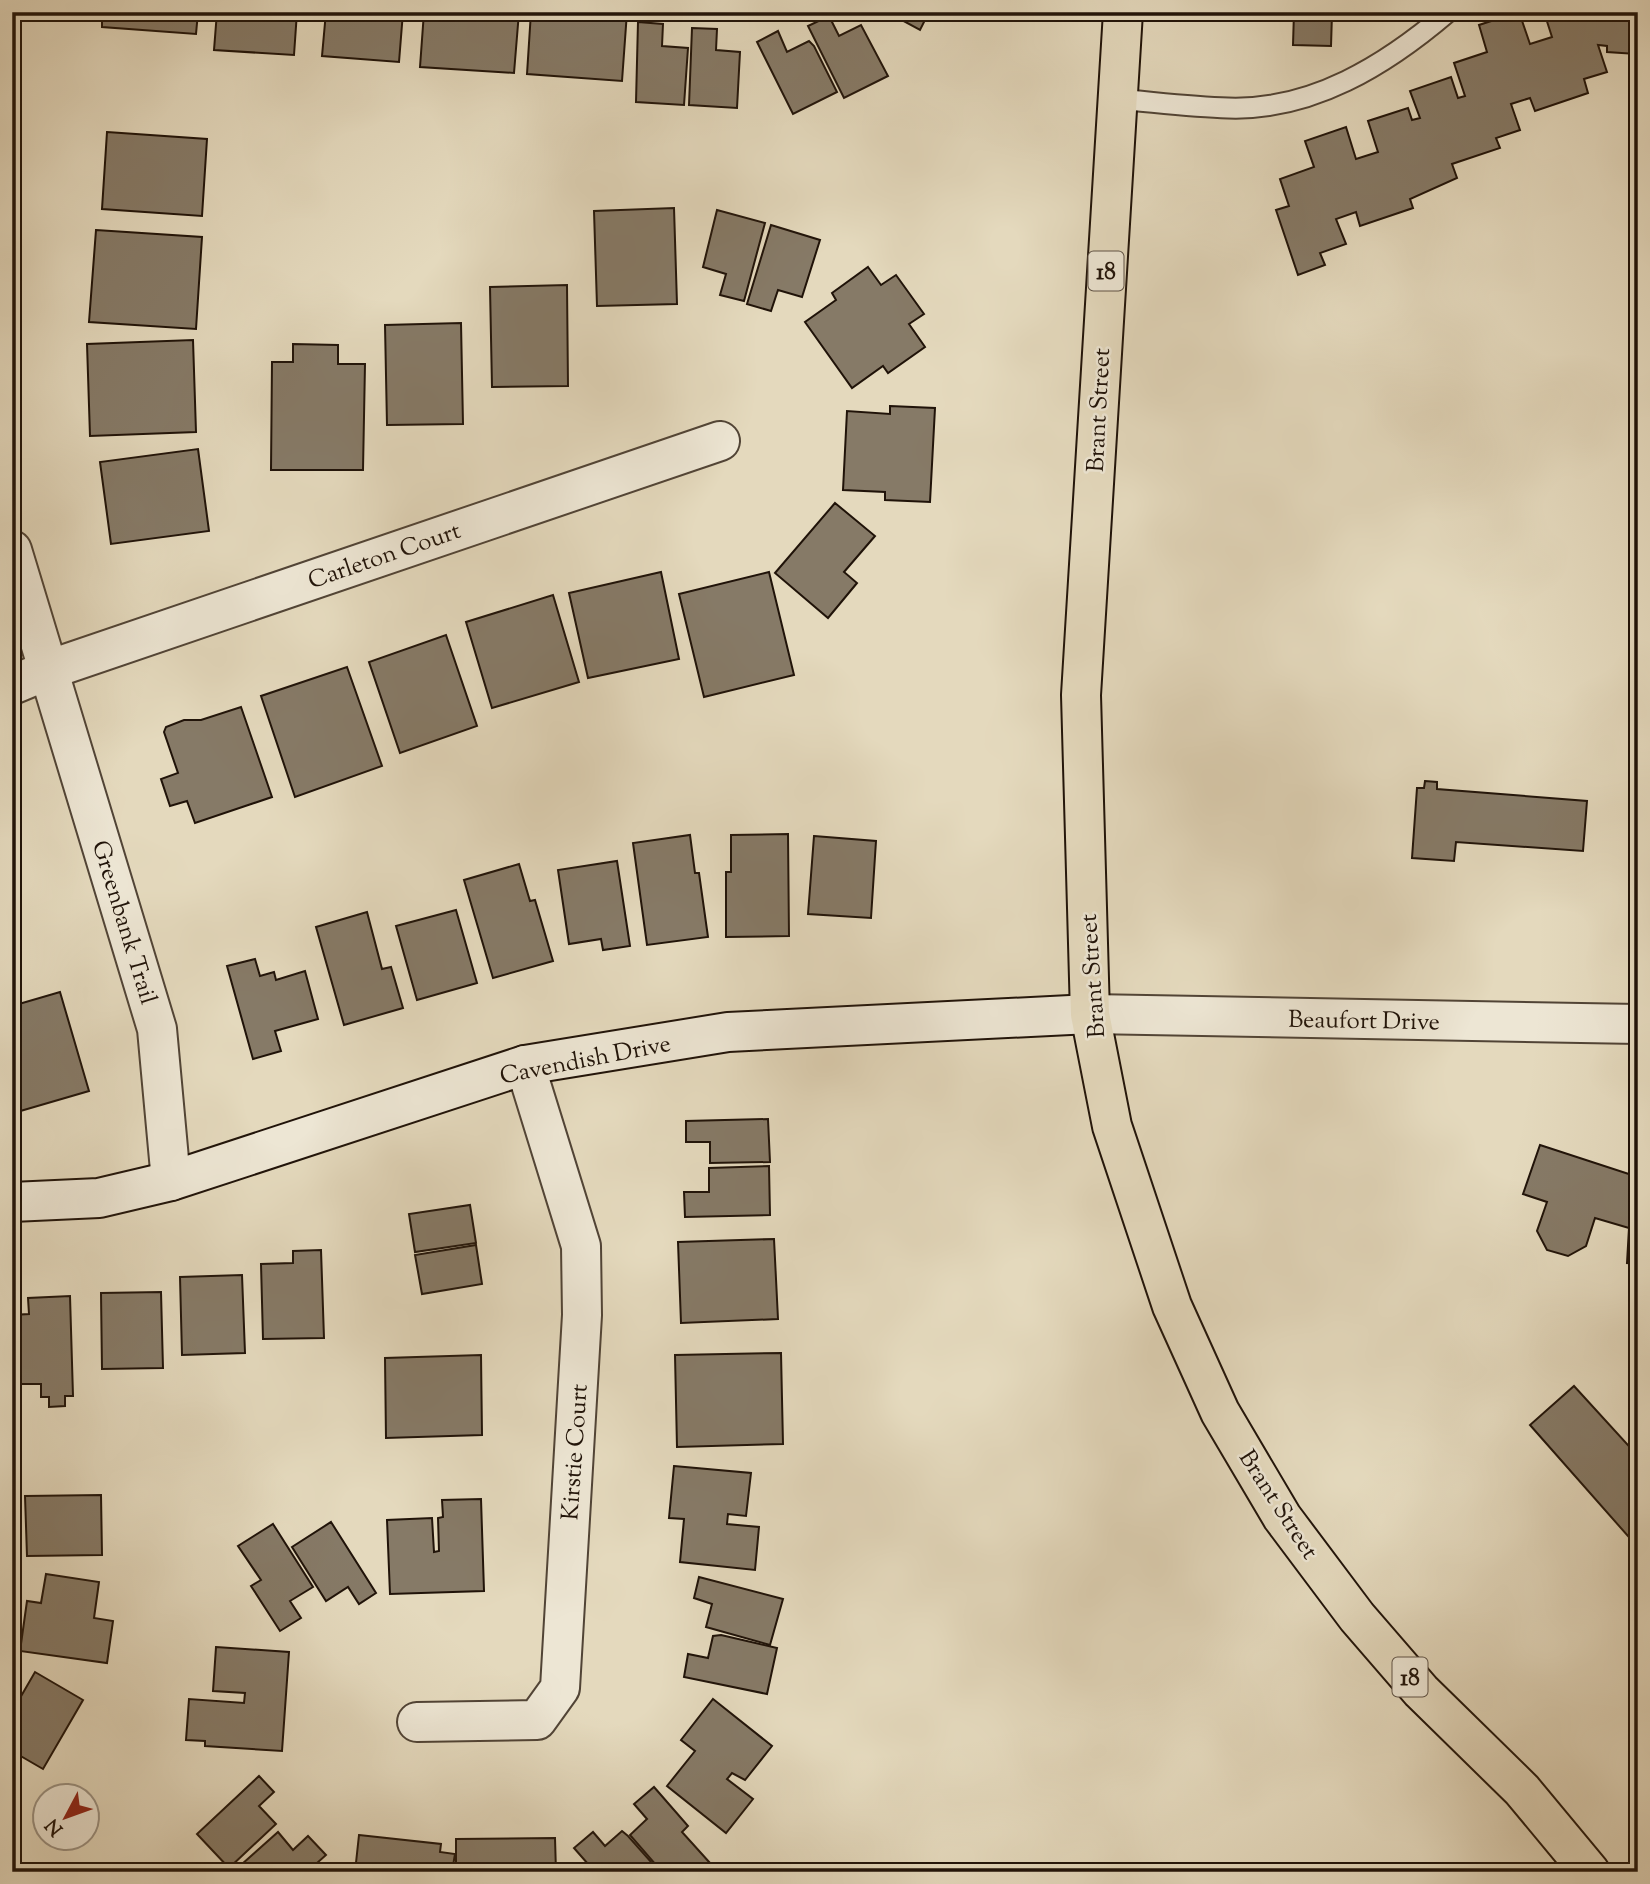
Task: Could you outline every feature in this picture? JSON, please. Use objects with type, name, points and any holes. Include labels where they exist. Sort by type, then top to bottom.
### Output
[{"type":"main road","name":"Brant Street","points":[[1123,12],[1081,695],[1090,1014],[1112,1126],[1172,1306],[1220,1412],[1282,1517],[1357,1617],[1422,1691],[1522,1790],[1590,1872]]},
{"type":"street","name":"Carleton Court","points":[[48,670],[720,440]]},
{"type":"street","name":"Greenbank Trail","points":[[12,550],[157,1028],[172,1181]]},
{"type":"street","points":[[12,685],[48,670]]},
{"type":"street","name":"Beaufort Drive","points":[[1090,1014],[1638,1024]]},
{"type":"street","name":"Cavendish Drive","points":[[12,1202],[99,1198],[172,1181],[525,1065],[728,1032],[1090,1014]]},
{"type":"street","name":"Kirstie Court","points":[[417,1722],[537,1720],[560,1688],[582,1315],[581,1246],[525,1065]]},
{"type":"lane","points":[[1116,99],[1230,108],[1317,96],[1352,79],[1426,31],[1448,12]]},
{"type":"building","points":[[102,12],[198,12],[196,34],[102,27]]},
{"type":"building","points":[[217,12],[297,12],[294,55],[214,50]]},
{"type":"building","points":[[326,12],[403,12],[399,62],[322,56]]},
{"type":"building","points":[[424,12],[519,12],[514,73],[420,67]]},
{"type":"building","points":[[531,12],[627,12],[622,81],[527,74]]},
{"type":"building","points":[[887,12],[929,12],[920,30]]},
{"type":"building","points":[[1294,12],[1347,12],[1332,14],[1331,46],[1293,45]]},
{"type":"building","points":[[1519,12],[1530,44],[1552,37],[1544,12],[1588,12],[1590,20],[1609,21],[1610,12],[1638,12],[1636,54],[1607,52],[1607,46],[1598,45],[1607,72],[1584,79],[1588,93],[1535,111],[1530,98],[1511,104],[1520,130],[1496,138],[1500,148],[1452,164],[1457,178],[1410,199],[1413,208],[1360,226],[1356,212],[1336,219],[1346,244],[1320,253],[1325,265],[1298,275],[1276,210],[1289,206],[1280,179],[1314,167],[1305,141],[1346,127],[1356,159],[1378,152],[1368,121],[1408,108],[1412,120],[1420,118],[1410,91],[1451,77],[1458,98],[1465,96],[1454,63],[1487,52],[1479,25]]},
{"type":"building","points":[[829,16],[839,36],[861,25],[888,76],[844,98],[808,26]]},
{"type":"building","points":[[638,22],[663,24],[662,46],[688,48],[684,105],[636,102]]},
{"type":"building","points":[[692,28],[717,29],[716,50],[740,52],[737,108],[689,105]]},
{"type":"building","points":[[778,31],[787,52],[809,41],[814,46],[837,92],[793,114],[757,42]]},
{"type":"building","points":[[107,132],[207,139],[202,216],[102,209]]},
{"type":"building","points":[[674,208],[677,304],[597,306],[594,211]]},
{"type":"building","points":[[717,210],[765,223],[744,301],[720,295],[726,274],[703,267]]},
{"type":"building","points":[[771,225],[820,240],[802,297],[778,290],[771,311],[747,304]]},
{"type":"building","points":[[96,230],[202,237],[196,329],[89,322]]},
{"type":"building","points":[[868,267],[881,285],[896,275],[924,314],[909,324],[925,347],[888,373],[883,366],[852,388],[805,322],[836,300],[832,293]]},
{"type":"building","points":[[567,285],[568,386],[492,387],[490,287]]},
{"type":"building","points":[[461,323],[463,424],[387,425],[385,325]]},
{"type":"building","points":[[193,340],[196,432],[90,436],[87,344]]},
{"type":"building","points":[[293,344],[338,345],[338,364],[365,364],[363,470],[271,470],[272,362],[293,362]]},
{"type":"building","points":[[890,406],[935,408],[930,502],[885,500],[885,492],[843,490],[847,411],[890,414]]},
{"type":"building","points":[[198,449],[209,531],[111,544],[100,462]]},
{"type":"building","points":[[835,503],[875,536],[844,572],[857,583],[828,618],[775,573]]},
{"type":"building","points":[[661,572],[679,659],[588,678],[569,593]]},
{"type":"building","points":[[769,572],[794,675],[704,697],[679,594]]},
{"type":"building","points":[[553,595],[579,682],[492,708],[466,622]]},
{"type":"building","points":[[446,635],[477,726],[400,753],[369,662]]},
{"type":"building","points":[[347,667],[382,766],[295,797],[261,696]]},
{"type":"building","points":[[241,707],[272,797],[195,823],[187,801],[170,806],[161,779],[178,773],[164,732],[166,727],[184,720],[201,720]]},
{"type":"building","points":[[1425,781],[1437,782],[1437,789],[1587,801],[1583,851],[1456,842],[1454,861],[1412,858],[1417,788],[1424,788]]},
{"type":"building","points":[[788,834],[789,936],[726,937],[726,872],[731,872],[731,835]]},
{"type":"building","points":[[690,835],[695,873],[699,873],[708,937],[647,945],[633,843]]},
{"type":"building","points":[[814,836],[876,841],[871,918],[808,914]]},
{"type":"building","points":[[617,861],[630,946],[603,950],[601,939],[569,944],[558,870]]},
{"type":"building","points":[[519,864],[530,901],[535,900],[553,961],[493,978],[464,880]]},
{"type":"building","points":[[456,910],[477,983],[417,1000],[396,926]]},
{"type":"building","points":[[367,912],[382,969],[391,967],[403,1008],[344,1025],[316,927]]},
{"type":"building","points":[[255,959],[260,976],[274,972],[276,980],[305,971],[318,1019],[275,1031],[281,1051],[253,1059],[227,966]]},
{"type":"building","points":[[60,992],[89,1091],[17,1112],[12,1098],[12,1066],[16,1065],[12,1051],[17,1049],[12,1033],[12,1006]]},
{"type":"building","points":[[768,1119],[770,1162],[710,1163],[710,1142],[686,1142],[686,1121]]},
{"type":"building","points":[[1540,1145],[1638,1177],[1638,1264],[1627,1263],[1629,1228],[1595,1218],[1586,1246],[1568,1256],[1547,1250],[1537,1231],[1547,1202],[1523,1194]]},
{"type":"building","points":[[769,1166],[770,1215],[685,1217],[684,1192],[709,1192],[709,1168]]},
{"type":"building","points":[[470,1205],[476,1243],[415,1252],[409,1214]]},
{"type":"building","points":[[774,1239],[778,1319],[681,1323],[678,1242]]},
{"type":"building","points":[[476,1245],[482,1284],[422,1294],[415,1255]]},
{"type":"building","points":[[321,1250],[324,1338],[263,1339],[261,1264],[293,1263],[293,1251]]},
{"type":"building","points":[[242,1275],[245,1353],[182,1355],[180,1277]]},
{"type":"building","points":[[161,1292],[163,1368],[102,1369],[101,1293]]},
{"type":"building","points":[[70,1296],[73,1396],[65,1396],[65,1406],[49,1407],[49,1397],[41,1397],[41,1384],[12,1384],[12,1315],[29,1314],[28,1298]]},
{"type":"building","points":[[781,1353],[783,1444],[677,1447],[675,1355]]},
{"type":"building","points":[[481,1355],[482,1435],[386,1438],[385,1358]]},
{"type":"building","points":[[1574,1386],[1638,1456],[1635,1544],[1530,1425]]},
{"type":"building","points":[[674,1466],[751,1473],[746,1516],[728,1514],[727,1524],[759,1527],[755,1570],[680,1562],[684,1519],[669,1518]]},
{"type":"building","points":[[101,1495],[102,1555],[27,1556],[25,1496]]},
{"type":"building","points":[[481,1499],[484,1591],[390,1594],[387,1520],[432,1518],[434,1552],[439,1551],[438,1518],[443,1517],[442,1500]]},
{"type":"building","points":[[331,1522],[376,1593],[359,1604],[348,1587],[326,1601],[292,1547]]},
{"type":"building","points":[[273,1524],[313,1587],[290,1601],[301,1618],[280,1631],[251,1586],[261,1580],[238,1546]]},
{"type":"building","points":[[46,1574],[99,1582],[94,1618],[113,1621],[107,1663],[20,1651],[27,1601],[41,1603]]},
{"type":"building","points":[[699,1577],[783,1599],[770,1645],[706,1627],[712,1604],[694,1598]]},
{"type":"building","points":[[721,1635],[777,1648],[767,1694],[684,1677],[688,1654],[708,1658],[713,1636]]},
{"type":"building","points":[[216,1647],[289,1652],[282,1751],[205,1746],[205,1741],[186,1740],[189,1699],[244,1703],[245,1693],[213,1691]]},
{"type":"building","points":[[35,1672],[83,1700],[43,1769],[12,1751],[12,1701],[16,1695],[20,1698]]},
{"type":"building","points":[[713,1699],[772,1746],[745,1780],[732,1773],[727,1779],[753,1799],[726,1833],[667,1786],[695,1751],[681,1740]]},
{"type":"building","points":[[259,1776],[274,1792],[259,1806],[276,1824],[229,1868],[197,1834]]},
{"type":"building","points":[[654,1787],[688,1826],[682,1832],[710,1863],[700,1872],[662,1872],[630,1835],[647,1819],[634,1804]]},
{"type":"building","points":[[622,1831],[660,1872],[595,1872],[574,1848],[593,1832],[605,1846]]},
{"type":"building","points":[[278,1832],[293,1850],[308,1836],[326,1855],[307,1872],[233,1872]]},
{"type":"building","points":[[359,1835],[441,1844],[440,1852],[455,1854],[452,1872],[355,1872]]},
{"type":"building","points":[[555,1838],[556,1872],[456,1872],[456,1839]]}]
